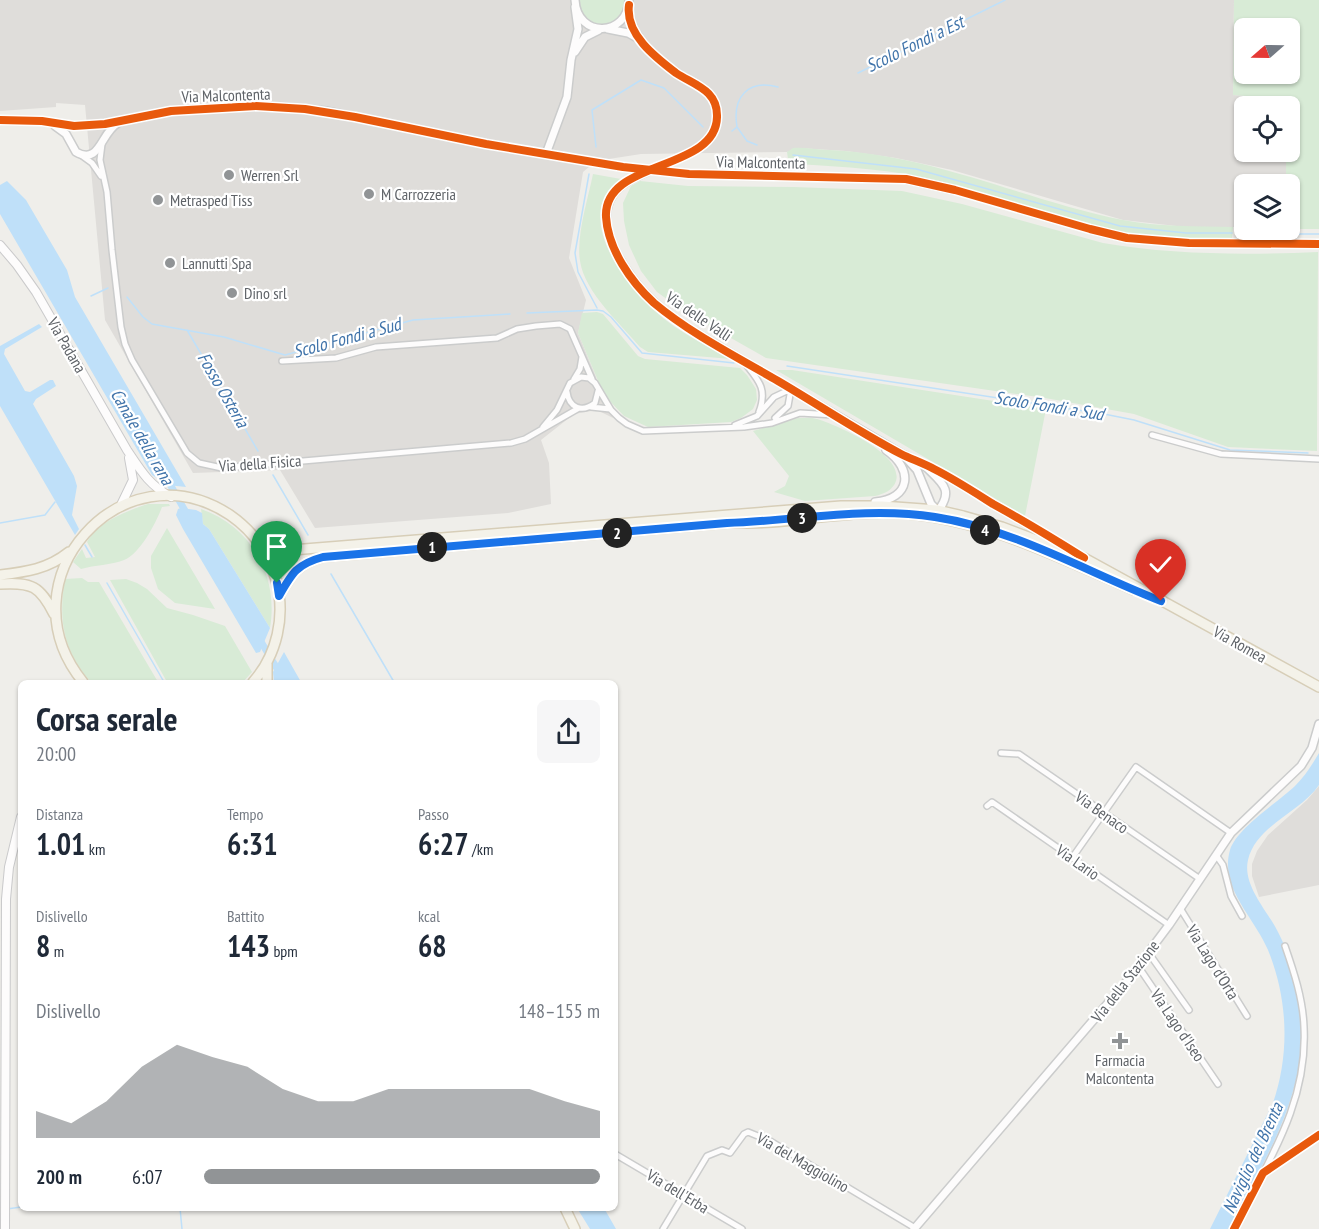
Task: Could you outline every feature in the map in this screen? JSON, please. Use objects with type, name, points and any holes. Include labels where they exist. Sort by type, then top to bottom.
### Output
[{"type":"main road","name":"Via Padana","points":[[0,245],[36,292],[127,450],[152,485],[171,497]]},
{"type":"main road","name":"Via Padana","points":[[120,507],[130,491],[133,480],[127,450]]},
{"type":"main road","points":[[80,680],[62,647],[56,617],[59,580],[65,563],[73,549],[98,521],[120,507],[150,498],[171,497],[194,500],[226,513],[245,527],[260,545],[273,570],[279,596],[280,617],[277,637],[268,661],[254,680]]},
{"type":"main road","name":"Via Romea","points":[[260,545],[292,550],[858,505],[937,514],[1002,527],[1084,558],[1319,687]]},
{"type":"main road","name":"Via Romea","points":[[279,596],[296,569],[323,557],[727,523],[771,522],[826,515],[879,513],[937,514],[1015,540],[1161,601]]},
{"type":"main road","points":[[0,575],[49,566],[73,549]]},
{"type":"main road","points":[[0,584],[19,583],[38,589],[45,596],[56,617]]},
{"type":"main road","points":[[267,680],[268,661]]},
{"type":"main road","points":[[5,1229],[6,899],[8,874],[18,828]]},
{"type":"main road","points":[[14,843],[18,835]]},
{"type":"main road","points":[[566,1211],[574,1229]]},
{"type":"street","points":[[572,57],[585,37],[621,21],[629,3]]},
{"type":"street","name":"Via delle Valli","points":[[629,3],[631,25],[642,41],[675,72],[708,93],[715,103],[717,115],[714,131],[705,144],[623,183],[612,194],[607,205],[606,218],[610,236],[626,269],[640,288],[677,320],[741,359],[902,454],[945,475],[1084,558]]},
{"type":"street","points":[[546,154],[565,105],[578,29],[575,4]]},
{"type":"street","name":"Via delle Valli","points":[[575,4],[584,23],[593,28],[628,33],[642,41]]},
{"type":"street","name":"Via Malcontenta","points":[[0,120],[100,125],[171,111],[244,106],[285,107],[326,111],[486,144],[623,167],[687,174],[906,179],[955,190],[1127,238],[1189,243],[1319,244]]},
{"type":"street","name":"Via Malcontenta","points":[[42,121],[60,128],[66,134],[71,146],[79,154],[87,156],[99,149],[112,126],[129,118]]},
{"type":"street","points":[[90,124],[99,131],[102,142]]},
{"type":"street","points":[[71,146],[71,134],[80,125]]},
{"type":"street","name":"Via della Fisica","points":[[102,142],[100,160],[107,192],[113,261],[125,344],[182,446],[199,463],[222,468],[511,443],[525,439],[579,408],[591,406],[611,410]]},
{"type":"street","name":"Via della Fisica","points":[[79,154],[96,167],[107,192]]},
{"type":"street","name":"Via della Fisica","points":[[282,360],[336,358],[376,347],[497,338],[517,329],[560,324],[570,329],[593,381],[611,410],[627,424],[643,431],[744,428],[800,413],[835,415]]},
{"type":"street","name":"Via della Fisica","points":[[540,430],[557,410],[580,369],[582,356]]},
{"type":"street","points":[[741,359],[763,389],[762,402],[757,416]]},
{"type":"street","points":[[574,379],[584,377],[593,381]]},
{"type":"street","points":[[591,406],[597,399],[598,389]]},
{"type":"street","name":"Via della Fisica","points":[[730,427],[757,416],[774,397],[791,389],[790,402],[784,411],[772,421],[761,425]]},
{"type":"street","points":[[567,392],[571,403],[579,408]]},
{"type":"street","name":"Via delle Valli","points":[[858,505],[893,499],[905,485],[903,466],[866,433]]},
{"type":"street","points":[[1152,435],[1221,454],[1319,459]]},
{"type":"street","name":"Via delle Valli","points":[[902,454],[918,470],[937,514],[945,503],[945,489],[940,480],[921,463]]},
{"type":"street","name":"Via della Stazione","points":[[915,1228],[1138,966],[1231,833],[1301,766],[1312,748],[1319,724]]},
{"type":"street","name":"Via Benaco","points":[[1001,753],[1019,754],[1200,879]]},
{"type":"street","points":[[1072,858],[1136,766],[1231,833]]},
{"type":"street","name":"Via Lario","points":[[987,806],[992,802],[1168,925]]},
{"type":"street","points":[[1216,855],[1223,866],[1231,896],[1242,916]]},
{"type":"street","name":"Via Lago d'Orta","points":[[1180,908],[1247,1016]]},
{"type":"street","points":[[1234,1229],[1293,1110],[1301,1075],[1304,1025],[1299,988],[1285,946]]},
{"type":"street","points":[[1148,952],[1189,1010]]},
{"type":"street","name":"Via Lago d'Iseo","points":[[1138,966],[1218,1084]]},
{"type":"street","name":"Via del Maggiolino","points":[[663,1229],[707,1156],[722,1150],[730,1153],[748,1132],[770,1141],[915,1228]]},
{"type":"street","points":[[1263,1173],[1319,1135]]},
{"type":"street","name":"Via dell'Erba","points":[[618,1156],[742,1229]]},
{"type":"shaded area","points":[[0,0],[1234,0],[1233,95],[1246,96],[1234,96],[1234,162],[1286,162],[1286,174],[1234,174],[1234,227],[1185,227],[1123,220],[952,170],[896,158],[846,151],[798,148],[787,152],[641,154],[596,161],[583,172],[569,258],[586,300],[578,333],[613,418],[597,410],[574,414],[541,440],[549,463],[551,504],[508,513],[315,528],[280,470],[193,473],[105,320],[85,105],[56,103],[56,107],[0,111]]},
{"type":"shaded area","points":[[1319,786],[1319,885],[1259,897],[1252,876],[1252,864],[1257,851],[1268,835]]},
{"type":"green space","points":[[580,0],[625,0],[617,18],[602,24],[587,18]]},
{"type":"green space","points":[[1234,0],[1319,0],[1319,229],[1300,229],[1300,174],[1286,174],[1286,162],[1300,162],[1300,96],[1233,95]]},
{"type":"green space","points":[[793,148],[867,153],[904,160],[1123,220],[1164,225],[1233,227],[1232,238],[1163,238],[1098,227],[922,177],[868,169],[795,164],[788,159],[787,152]]},
{"type":"green space","points":[[593,174],[621,179],[611,188],[604,200],[600,215],[602,232],[608,250],[618,267],[642,298],[667,321],[731,359],[648,352],[640,347],[596,296],[583,273],[579,251],[581,229]]},
{"type":"green space","points":[[640,181],[688,186],[902,191],[962,204],[1103,243],[1129,247],[1210,253],[1318,252],[1317,451],[1228,447],[1134,414],[1045,398],[766,358],[685,312],[657,292],[641,271],[629,245],[623,203],[631,186]]},
{"type":"green space","points":[[582,313],[603,314],[638,356],[645,359],[740,368],[756,389],[757,400],[753,409],[731,422],[648,427],[624,416],[604,395],[578,333]]},
{"type":"green space","points":[[776,370],[792,370],[1046,409],[1025,516]]},
{"type":"green space","points":[[798,418],[812,418],[826,422],[853,434],[880,451],[896,471],[896,481],[893,487],[875,496],[805,501],[774,492],[785,486],[789,476],[753,431]]},
{"type":"green space","points":[[148,504],[169,504],[170,506],[162,507],[147,537],[130,557],[119,562],[81,569],[73,562],[82,549],[86,558],[95,557],[87,542],[99,528],[123,514]]},
{"type":"green space","points":[[201,509],[234,527],[258,555],[270,590],[272,609],[270,628],[209,529],[203,524]]},
{"type":"green space","points":[[167,528],[215,609],[175,603],[158,589],[151,568],[151,556]]},
{"type":"green space","points":[[82,578],[88,582],[99,582],[157,680],[90,680],[74,658],[65,634],[62,608],[65,579]]},
{"type":"green space","points":[[126,579],[137,583],[167,608],[225,626],[252,672],[245,680],[166,680],[110,580]]},
{"type":"water","points":[[7,181],[26,200],[67,270],[75,297],[186,487],[167,485],[152,475],[0,214],[0,185]]},
{"type":"water","points":[[39,324],[42,327],[5,349],[4,354],[25,391],[30,392],[50,380],[53,380],[56,386],[36,399],[33,404],[74,476],[77,486],[72,515],[79,529],[75,535],[0,406],[0,346]]},
{"type":"water","points":[[178,509],[202,513],[203,524],[209,529],[270,628],[260,652],[256,653],[183,529],[176,515]]},
{"type":"water","points":[[284,652],[300,680],[274,680],[273,672]]},
{"type":"water","name":"Naviglio del Brenta","points":[[1319,753],[1319,785],[1301,804],[1260,837],[1248,860],[1247,870],[1253,889],[1275,926],[1289,962],[1302,1029],[1300,1061],[1294,1087],[1277,1136],[1228,1229],[1210,1229],[1273,1103],[1284,1046],[1283,1007],[1275,969],[1262,938],[1240,902],[1229,877],[1230,850],[1240,833],[1299,782]]},
{"type":"water","points":[[579,1211],[606,1211],[616,1229],[590,1229]]},
{"type":"waterway","name":"Scolo Fondi a Est","points":[[858,73],[1005,0]]},
{"type":"waterway","name":"Scolo Fondi a Est","points":[[596,147],[592,110],[641,80],[664,88],[703,127]]},
{"type":"waterway","name":"Scolo Fondi a Est","points":[[737,127],[737,107],[744,93],[758,86],[778,87]]},
{"type":"waterway","name":"Scolo Fondi a Est","points":[[732,131],[737,127],[747,141],[757,145]]},
{"type":"waterway","points":[[793,155],[916,169],[1120,226],[1186,233],[1232,233]]},
{"type":"waterway","name":"Scolo Fondi a Est","points":[[589,174],[575,253],[578,272],[597,308]]},
{"type":"waterway","points":[[1300,234],[1319,234]]},
{"type":"waterway","name":"Scolo Fondi a Sud","points":[[91,296],[108,288]]},
{"type":"waterway","name":"Scolo Fondi a Sud","points":[[127,297],[143,317],[152,324],[224,337],[285,355],[413,320],[510,314]]},
{"type":"waterway","name":"Scolo Fondi a Sud","points":[[527,313],[603,311],[642,353],[734,363]]},
{"type":"waterway","name":"Fosso Osteria","points":[[187,330],[258,451]]},
{"type":"waterway","name":"Scolo Fondi a Sud","points":[[787,366],[1104,414],[1134,420],[1230,450],[1308,453]]},
{"type":"waterway","name":"Fosso Osteria","points":[[273,475],[308,535]]},
{"type":"waterway","name":"Canale della rana","points":[[167,479],[188,516]]},
{"type":"waterway","points":[[0,523],[45,515],[55,502]]},
{"type":"waterway","points":[[85,545],[92,557]]},
{"type":"waterway","name":"Fosso Osteria","points":[[331,574],[393,680]]},
{"type":"waterway","points":[[107,583],[163,680]]},
{"type":"waterway","name":"Canale della rana","points":[[260,640],[284,680]]},
{"type":"waterway","points":[[7,1209],[18,1207]]},
{"type":"waterway","points":[[180,1211],[182,1229]]},
{"type":"cycle path","points":[[629,5],[632,26],[643,44],[676,73],[704,89],[714,100],[717,117],[712,135],[699,148],[681,158],[640,174],[622,185],[610,198],[606,217],[611,241],[622,264],[637,285],[654,303],[699,335],[885,446],[956,481],[1084,558]]},
{"type":"cycle path","points":[[0,120],[42,121],[74,126],[105,124],[171,111],[256,106],[305,109],[486,144],[623,167],[689,174],[906,179],[955,190],[1127,238],[1189,243],[1319,244]]},
{"type":"cycle path","points":[[1234,1229],[1263,1173],[1319,1135]]},
{"type":"place","name":"Werren Srl","points":[[229,175]]},
{"type":"place","name":"M Carrozzeria","points":[[369,194]]},
{"type":"place","name":"Metrasped Tiss","points":[[158,200]]},
{"type":"place","name":"Lannutti Spa","points":[[170,263]]},
{"type":"place","name":"Dino srl","points":[[232,293]]},
{"type":"place","name":"Farmacia Malcontenta","points":[[1120,1041]]},
{"type":"route","points":[[277,583],[279,596],[296,569],[323,557],[727,523],[771,522],[826,515],[879,513],[936,517],[1000,534],[1161,601]]}]
